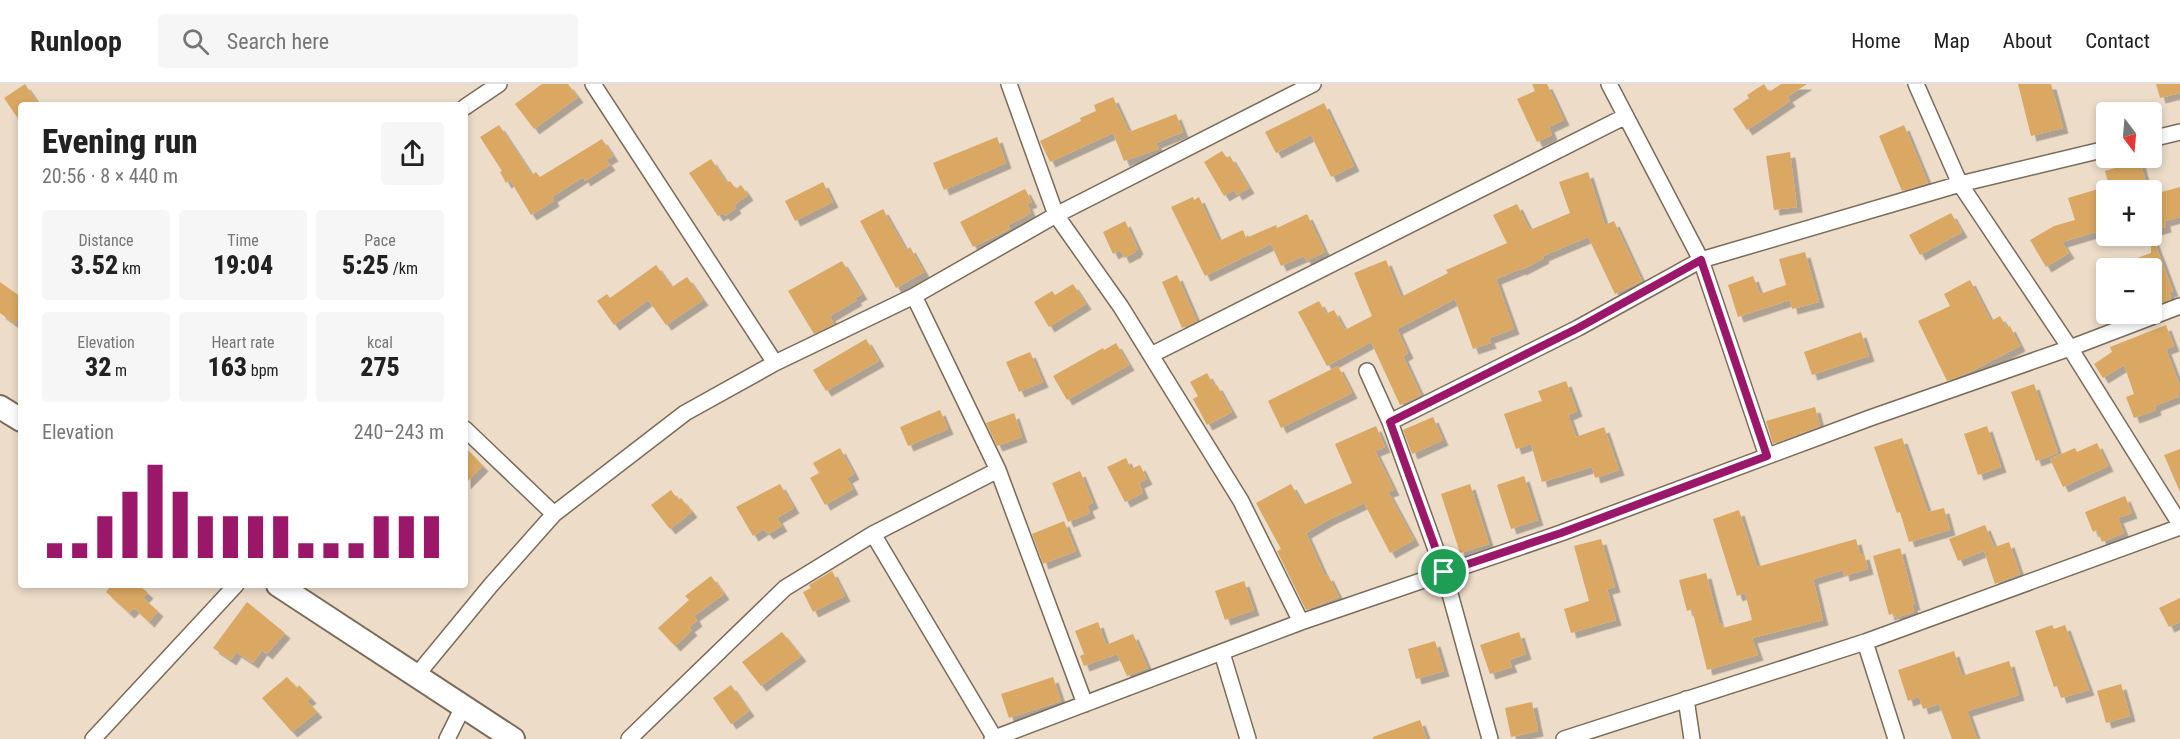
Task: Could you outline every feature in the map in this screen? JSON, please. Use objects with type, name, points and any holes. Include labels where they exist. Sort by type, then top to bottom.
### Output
[{"type":"main road","points":[[0,406],[18,418]]},
{"type":"main road","points":[[283,588],[513,739]]},
{"type":"street","points":[[468,105],[500,84]]},
{"type":"street","points":[[593,84],[775,363]]},
{"type":"street","points":[[1009,84],[1056,215],[1121,307],[1240,501],[1301,622]]},
{"type":"street","points":[[416,676],[491,585],[554,514],[685,413],[775,363],[914,296],[1056,215],[1312,84]]},
{"type":"street","points":[[1609,84],[1701,260],[1767,456]]},
{"type":"street","points":[[1564,739],[1865,642],[2180,526],[2070,348],[1960,184],[1917,84]]},
{"type":"street","points":[[1151,356],[1626,116]]},
{"type":"street","points":[[2162,136],[2180,132]]},
{"type":"street","points":[[1390,422],[1578,328],[1701,260],[1960,184],[2096,151]]},
{"type":"street","points":[[914,296],[998,471],[1085,704]]},
{"type":"street","points":[[873,534],[993,738],[1301,622],[1561,533],[2180,306]]},
{"type":"street","points":[[1367,371],[1390,422],[1444,572],[1490,739]]},
{"type":"street","points":[[468,432],[554,514]]},
{"type":"street","points":[[629,739],[785,588],[873,534],[998,471]]},
{"type":"street","points":[[93,739],[233,588]]},
{"type":"street","points":[[1865,642],[1896,739]]},
{"type":"street","points":[[1222,653],[1248,739]]},
{"type":"street","points":[[1686,699],[1692,739]]},
{"type":"street","points":[[447,739],[463,707]]},
{"type":"building","points":[[25,84],[37,102],[18,102],[18,119],[4,98]]},
{"type":"building","points":[[542,84],[568,84],[578,97],[534,129],[515,104]]},
{"type":"building","points":[[1532,84],[1547,84],[1564,120],[1549,127],[1552,135],[1537,142],[1517,99],[1535,91]]},
{"type":"building","points":[[1764,84],[1769,92],[1781,84],[1807,84],[1787,97],[1790,101],[1747,130],[1733,109],[1749,98],[1747,95]]},
{"type":"building","points":[[2018,84],[2051,84],[2063,128],[2031,136]]},
{"type":"building","points":[[2156,84],[2180,84],[2180,93],[2160,98]]},
{"type":"building","points":[[1113,97],[1129,132],[1176,114],[1183,132],[1156,143],[1159,149],[1124,161],[1113,133],[1050,162],[1040,141],[1081,121],[1080,118],[1096,111],[1094,105]]},
{"type":"building","points":[[1324,103],[1354,166],[1331,177],[1311,135],[1276,153],[1265,132]]},
{"type":"building","points":[[499,125],[532,175],[536,172],[540,177],[602,139],[613,156],[606,160],[610,165],[585,181],[583,177],[552,197],[554,201],[531,215],[510,180],[506,183],[500,172],[502,171],[480,137]]},
{"type":"building","points":[[1904,125],[1928,183],[1902,191],[1879,136]]},
{"type":"building","points":[[997,137],[1006,163],[944,190],[933,163]]},
{"type":"building","points":[[1222,151],[1227,158],[1230,156],[1249,188],[1237,195],[1234,190],[1224,196],[1204,162]]},
{"type":"building","points":[[1790,152],[1797,207],[1774,210],[1766,156]]},
{"type":"building","points":[[711,159],[727,183],[730,181],[736,189],[741,185],[748,195],[734,205],[736,208],[725,216],[723,213],[718,216],[689,173]]},
{"type":"building","points":[[2116,168],[2142,168],[2145,180],[2107,180],[2105,171]]},
{"type":"building","points":[[1588,172],[1605,225],[1614,221],[1642,281],[1615,294],[1588,237],[1543,256],[1544,258],[1521,270],[1496,279],[1514,329],[1489,338],[1491,343],[1473,349],[1455,299],[1397,329],[1408,353],[1403,356],[1421,395],[1400,405],[1371,342],[1327,366],[1298,312],[1319,301],[1326,314],[1334,310],[1345,330],[1372,316],[1354,273],[1386,260],[1401,297],[1448,273],[1446,270],[1507,243],[1493,215],[1517,204],[1530,230],[1570,213],[1559,182]]},
{"type":"building","points":[[823,182],[833,202],[795,221],[785,201]]},
{"type":"building","points":[[2180,187],[2180,217],[2165,221],[2166,227],[2162,228],[2162,192]]},
{"type":"building","points":[[1025,189],[1032,202],[1027,204],[1031,213],[1008,225],[1010,229],[973,247],[960,222]]},
{"type":"building","points":[[2096,190],[2096,232],[2062,242],[2069,253],[2046,267],[2030,240],[2054,226],[2075,220],[2068,198]]},
{"type":"building","points":[[1193,197],[1194,200],[1199,197],[1219,241],[1243,230],[1246,238],[1276,225],[1277,228],[1307,214],[1325,252],[1306,261],[1304,256],[1281,266],[1271,244],[1205,276],[1171,207]]},
{"type":"building","points":[[883,209],[906,250],[910,247],[924,272],[896,288],[860,221]]},
{"type":"building","points":[[1951,213],[1962,232],[1920,255],[1909,235]]},
{"type":"building","points":[[1125,221],[1138,249],[1124,258],[1120,250],[1113,254],[1103,232]]},
{"type":"building","points":[[2151,246],[2156,246],[2161,258],[2137,258],[2151,253]]},
{"type":"building","points":[[1805,252],[1819,302],[1792,309],[1790,300],[1738,317],[1728,285],[1753,276],[1760,294],[1786,285],[1779,259]]},
{"type":"building","points":[[842,261],[862,294],[855,298],[857,300],[830,316],[834,324],[814,334],[788,291]]},
{"type":"building","points":[[2162,262],[2173,291],[2169,292],[2171,299],[2162,303]]},
{"type":"building","points":[[656,265],[672,287],[687,277],[703,300],[666,325],[648,300],[614,325],[597,301],[607,294],[610,298]]},
{"type":"building","points":[[1177,275],[1197,321],[1182,328],[1162,282]]},
{"type":"building","points":[[1970,280],[1991,321],[2000,316],[2007,328],[2010,326],[2020,346],[1970,372],[1947,381],[1918,321],[1950,306],[1944,294]]},
{"type":"building","points":[[0,282],[18,295],[18,320],[15,324],[0,313]]},
{"type":"building","points":[[1073,284],[1086,304],[1049,327],[1034,302],[1052,291],[1055,295]]},
{"type":"building","points":[[2166,325],[2174,346],[2166,349],[2180,386],[2180,396],[2155,406],[2156,410],[2134,418],[2126,397],[2134,394],[2124,365],[2103,378],[2094,364],[2112,352],[2110,347]]},
{"type":"building","points":[[1861,332],[1869,356],[1812,375],[1804,352]]},
{"type":"building","points":[[866,339],[879,361],[826,391],[813,370]]},
{"type":"building","points":[[1116,343],[1129,365],[1067,400],[1053,376]]},
{"type":"building","points":[[1030,352],[1043,382],[1019,392],[1006,362]]},
{"type":"building","points":[[1338,366],[1352,393],[1281,428],[1268,401]]},
{"type":"building","points":[[1207,373],[1214,386],[1217,385],[1232,412],[1207,425],[1193,399],[1198,396],[1190,382]]},
{"type":"building","points":[[1566,381],[1577,411],[1568,415],[1576,437],[1604,427],[1619,470],[1595,478],[1592,467],[1542,482],[1531,444],[1516,449],[1504,414],[1542,401],[1538,391]]},
{"type":"building","points":[[2034,384],[2058,453],[2036,461],[2011,392]]},
{"type":"building","points":[[1815,407],[1820,426],[1773,444],[1766,421]]},
{"type":"building","points":[[940,410],[948,429],[908,446],[900,427]]},
{"type":"building","points":[[1014,413],[1022,437],[997,446],[986,423]]},
{"type":"building","points":[[1433,417],[1443,440],[1412,454],[1403,430]]},
{"type":"building","points":[[1376,426],[1385,447],[1375,451],[1394,490],[1388,492],[1414,540],[1390,553],[1364,503],[1306,533],[1325,576],[1328,575],[1339,597],[1306,610],[1277,551],[1281,549],[1256,503],[1291,484],[1303,505],[1352,483],[1335,444]]},
{"type":"building","points":[[1987,426],[2001,467],[1978,475],[1964,434]]},
{"type":"building","points":[[1902,438],[1928,512],[1944,508],[1950,530],[1909,542],[1900,512],[1897,513],[1874,447]]},
{"type":"building","points":[[2097,443],[2108,466],[2063,487],[2050,459],[2075,448],[2077,452]]},
{"type":"building","points":[[840,448],[854,474],[847,478],[853,489],[825,505],[810,478],[819,473],[813,463]]},
{"type":"building","points":[[2180,449],[2180,492],[2164,455]]},
{"type":"building","points":[[468,450],[483,466],[468,481]]},
{"type":"building","points":[[1126,458],[1131,469],[1140,465],[1147,479],[1139,483],[1143,493],[1125,502],[1107,467]]},
{"type":"building","points":[[1080,471],[1093,503],[1087,506],[1090,513],[1068,522],[1052,483]]},
{"type":"building","points":[[1524,476],[1538,520],[1511,529],[1497,485]]},
{"type":"building","points":[[780,484],[794,508],[777,518],[782,526],[768,534],[764,529],[753,536],[736,507]]},
{"type":"building","points":[[1470,484],[1489,544],[1460,553],[1441,494]]},
{"type":"building","points":[[671,490],[678,500],[681,498],[692,512],[670,529],[651,505]]},
{"type":"building","points":[[2125,496],[2132,513],[2118,518],[2124,533],[2102,542],[2097,530],[2093,532],[2085,512]]},
{"type":"building","points":[[1739,510],[1757,567],[1856,539],[1860,555],[1864,554],[1868,569],[1844,576],[1843,570],[1813,579],[1823,620],[1752,638],[1758,655],[1707,670],[1692,609],[1687,611],[1679,580],[1706,573],[1719,623],[1723,628],[1752,620],[1745,593],[1737,596],[1713,519]]},
{"type":"building","points":[[1064,521],[1076,551],[1043,564],[1032,534]]},
{"type":"building","points":[[1985,525],[1994,547],[1958,561],[1949,539]]},
{"type":"building","points":[[1601,539],[1615,587],[1607,589],[1616,620],[1571,633],[1564,609],[1589,601],[1574,546]]},
{"type":"building","points":[[2009,542],[2020,574],[1995,584],[1984,551]]},
{"type":"building","points":[[1900,548],[1915,605],[1912,605],[1914,612],[1895,618],[1894,613],[1889,615],[1873,556]]},
{"type":"building","points":[[832,571],[845,596],[813,612],[803,592],[811,588],[809,585]]},
{"type":"building","points":[[711,576],[724,594],[694,616],[697,621],[689,627],[692,630],[675,646],[658,628],[689,600],[685,596]]},
{"type":"building","points":[[1244,581],[1254,610],[1225,620],[1215,591]]},
{"type":"building","points":[[109,588],[142,588],[148,593],[143,598],[158,611],[149,622],[134,608],[129,613],[106,592]]},
{"type":"building","points":[[2180,598],[2180,622],[2169,627],[2159,608]]},
{"type":"building","points":[[247,602],[285,633],[267,654],[262,650],[253,663],[236,652],[231,660],[213,648]]},
{"type":"building","points":[[1098,622],[1106,645],[1133,634],[1148,668],[1127,676],[1117,654],[1084,666],[1080,656],[1084,654],[1075,631]]},
{"type":"building","points":[[2052,625],[2054,629],[2065,625],[2089,690],[2061,698],[2057,686],[2054,687],[2035,631]]},
{"type":"building","points":[[782,632],[801,656],[761,686],[742,662]]},
{"type":"building","points":[[1519,632],[1526,654],[1509,660],[1512,667],[1490,674],[1480,645]]},
{"type":"building","points":[[1435,641],[1444,671],[1416,679],[1408,649]]},
{"type":"building","points":[[1954,651],[1962,676],[2009,661],[2019,695],[1967,711],[1977,739],[1952,739],[1939,704],[1923,709],[1919,697],[1908,701],[1898,670]]},
{"type":"building","points":[[287,677],[297,688],[299,685],[311,698],[307,701],[317,712],[292,732],[262,698]]},
{"type":"building","points":[[1053,677],[1061,701],[1009,718],[1001,694]]},
{"type":"building","points":[[2121,684],[2130,716],[2106,723],[2097,691]]},
{"type":"building","points":[[731,685],[749,711],[731,724],[713,698]]},
{"type":"building","points":[[1532,702],[1538,731],[1511,737],[1505,708]]},
{"type":"building","points":[[1420,720],[1427,739],[1373,739],[1373,737]]},
{"type":"route","points":[[1701,260],[1767,456],[1561,533],[1444,572],[1390,422],[1578,328],[1701,260]]}]
